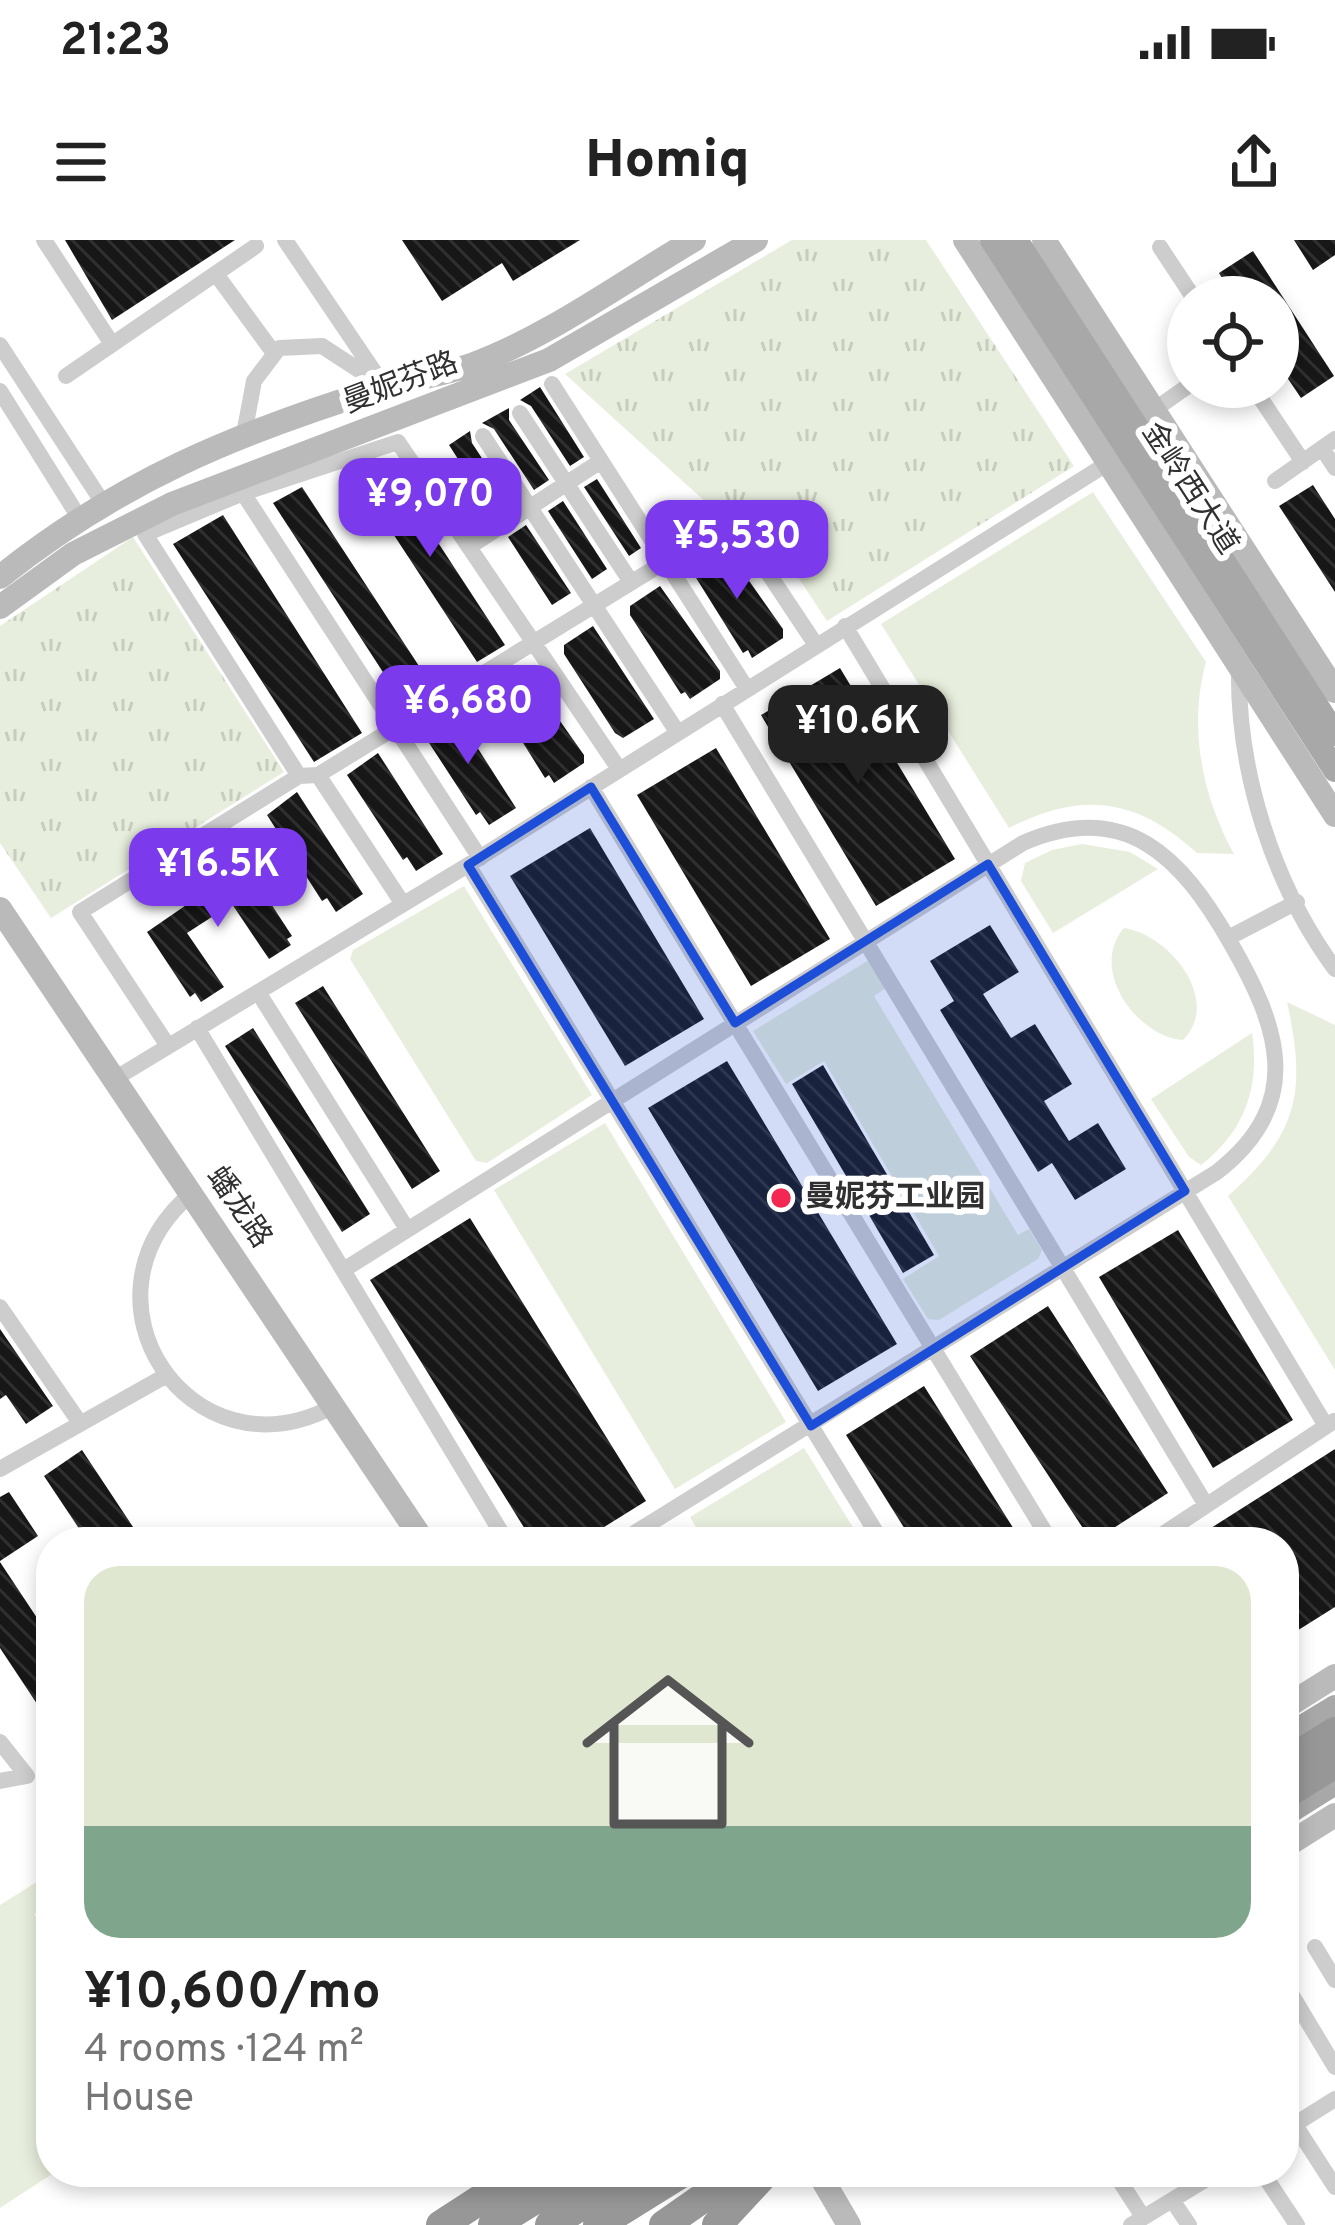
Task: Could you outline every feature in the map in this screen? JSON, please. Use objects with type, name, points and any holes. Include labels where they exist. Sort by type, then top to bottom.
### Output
[{"type":"highway","points":[[1299,1776],[1335,1732]]},
{"type":"highway","points":[[1299,1784],[1335,1763]]},
{"type":"highway","points":[[441,2225],[500,2187]]},
{"type":"highway","points":[[494,2225],[555,2187]]},
{"type":"highway","points":[[550,2225],[610,2187]]},
{"type":"highway","points":[[598,2225],[659,2187]]},
{"type":"highway","points":[[664,2225],[718,2187]]},
{"type":"highway","points":[[717,2225],[752,2187]]},
{"type":"main road","name":"金岭西大道","points":[[992,240],[1119,457],[1335,770]]},
{"type":"main road","name":"金岭西大道","points":[[1016,240],[1335,734]]},
{"type":"main road","points":[[1299,1729],[1335,1707]]},
{"type":"main road","points":[[1299,1790],[1335,1783]]},
{"type":"main road","points":[[520,2225],[582,2187]]},
{"type":"main road","points":[[616,2225],[672,2187]]},
{"type":"street","points":[[44,240],[112,344]]},
{"type":"street","points":[[285,240],[385,387]]},
{"type":"street","name":"曼妮芬路","points":[[0,577],[103,503],[175,462],[385,387],[471,365],[528,338],[694,240]]},
{"type":"street","name":"曼妮芬路","points":[[0,607],[73,554],[172,504],[549,361],[756,240]]},
{"type":"street","points":[[965,240],[1119,457],[1239,666],[1335,815]]},
{"type":"street","points":[[1044,240],[1335,691]]},
{"type":"street","points":[[66,376],[256,246]]},
{"type":"street","points":[[1160,247],[1179,276]]},
{"type":"street","points":[[216,274],[273,352]]},
{"type":"street","points":[[0,345],[103,503]]},
{"type":"street","points":[[244,434],[249,393],[273,352],[289,345],[322,346],[385,387]]},
{"type":"street","points":[[552,384],[747,689]]},
{"type":"street","points":[[0,391],[80,519]]},
{"type":"street","points":[[1154,410],[1167,401]]},
{"type":"street","points":[[1267,408],[1303,462]]},
{"type":"street","points":[[520,412],[632,582]]},
{"type":"street","points":[[483,436],[678,733]]},
{"type":"street","points":[[298,776],[145,534],[243,493],[398,442],[619,770]]},
{"type":"street","points":[[1275,481],[1328,443],[1335,468]]},
{"type":"street","points":[[116,1078],[474,861],[1119,457]]},
{"type":"street","points":[[469,548],[601,461]]},
{"type":"street","points":[[243,493],[394,728],[612,1100],[873,1527]]},
{"type":"street","points":[[168,1046],[80,912],[298,776],[318,775],[733,520],[816,645]]},
{"type":"street","points":[[845,626],[1185,1191],[1331,1423],[1173,1527]]},
{"type":"street","points":[[1239,666],[1240,726],[1250,784],[1298,902],[1335,969]]},
{"type":"street","points":[[722,704],[1206,1505]]},
{"type":"street","points":[[318,775],[403,904]]},
{"type":"street","points":[[591,787],[1042,1527]]},
{"type":"street","points":[[345,1269],[988,864],[1057,831],[1092,828],[1128,835],[1176,862],[1200,890],[1269,1014],[1276,1052],[1273,1089],[1261,1123],[1241,1150],[1185,1191],[645,1527]]},
{"type":"street","points":[[1228,938],[1298,902]]},
{"type":"street","name":"蟠龙路","points":[[0,909],[414,1527]]},
{"type":"street","points":[[258,992],[407,1229]]},
{"type":"street","points":[[197,1028],[498,1527]]},
{"type":"street","points":[[192,1193],[157,1232],[140,1283],[146,1336],[167,1375],[200,1405],[249,1424],[285,1424],[334,1406]]},
{"type":"street","points":[[0,1307],[80,1423]]},
{"type":"street","points":[[0,1469],[167,1375]]},
{"type":"street","points":[[1299,1699],[1335,1676]]},
{"type":"street","points":[[0,1742],[27,1776],[0,1781]]},
{"type":"street","points":[[1299,1839],[1333,1820]]},
{"type":"street","points":[[1315,1948],[1335,1980]]},
{"type":"street","points":[[1299,2007],[1335,2067]]},
{"type":"street","points":[[1299,2122],[1335,2099]]},
{"type":"street","points":[[1299,2141],[1335,2187]]},
{"type":"street","points":[[827,2187],[849,2225]]},
{"type":"street","points":[[1121,2187],[1137,2221],[1190,2187]]},
{"type":"street","points":[[1272,2187],[1297,2225]]},
{"type":"street","points":[[1172,2200],[1189,2225]]},
{"type":"highlighted area","points":[[591,787],[735,1023],[988,864],[1185,1191],[811,1426],[468,865]]},
{"type":"green space","points":[[792,240],[926,240],[1074,466],[827,621],[764,537],[710,506],[565,374]]},
{"type":"green space","points":[[1093,492],[1206,662],[1198,711],[1201,761],[1214,809],[1234,854],[1197,853],[1152,820],[1107,806],[1060,808],[1009,828],[881,624]]},
{"type":"green space","points":[[133,537],[284,772],[51,918],[0,843],[0,626]]},
{"type":"green space","points":[[1082,844],[1130,852],[1158,869],[1053,933],[1021,881],[1025,863],[1052,850]]},
{"type":"green space","points":[[464,886],[592,1095],[487,1163],[476,1161],[350,959],[353,950]]},
{"type":"green space","points":[[1124,928],[1141,933],[1173,955],[1194,988],[1194,1024],[1183,1040],[1149,1027],[1123,998],[1112,962],[1114,944]]},
{"type":"green space","points":[[869,960],[886,988],[874,996],[1018,1235],[1029,1229],[1042,1250],[1038,1259],[939,1320],[928,1319],[903,1279],[939,1256],[824,1061],[786,1084],[753,1031]]},
{"type":"green space","points":[[1287,1002],[1335,1025],[1335,1370],[1228,1196],[1270,1152],[1291,1110],[1296,1062]]},
{"type":"green space","points":[[1252,1033],[1254,1072],[1246,1106],[1229,1138],[1201,1165],[1189,1157],[1151,1099]]},
{"type":"green space","points":[[605,1123],[786,1422],[675,1489],[494,1190]]},
{"type":"green space","points":[[804,1448],[853,1527],[696,1527],[690,1517]]},
{"type":"green space","points":[[36,1882],[36,2184],[0,2208],[0,1905]]},
{"type":"building","points":[[65,240],[235,240],[112,320]]},
{"type":"building","points":[[402,240],[580,240],[513,281],[502,263],[442,301]]},
{"type":"building","points":[[1294,240],[1335,240],[1335,255],[1313,270]]},
{"type":"building","points":[[1253,251],[1269,276],[1221,276]]},
{"type":"building","points":[[1299,322],[1334,376],[1299,395]]},
{"type":"building","points":[[540,387],[584,457],[570,466],[531,406],[520,400]]},
{"type":"building","points":[[509,408],[509,420],[549,480],[534,490],[494,429],[482,423]]},
{"type":"building","points":[[470,431],[472,443],[512,504],[494,515],[449,445]]},
{"type":"building","points":[[384,460],[505,645],[477,662],[354,474]]},
{"type":"building","points":[[597,479],[641,548],[629,556],[584,487]]},
{"type":"building","points":[[1313,485],[1335,519],[1335,592],[1279,506]]},
{"type":"building","points":[[302,487],[434,689],[405,706],[273,503]]},
{"type":"building","points":[[563,501],[607,569],[592,579],[548,511]]},
{"type":"building","points":[[223,515],[362,733],[314,762],[173,544]]},
{"type":"building","points":[[526,525],[571,593],[552,605],[508,537]]},
{"type":"building","points":[[723,544],[783,629],[783,638],[752,658],[748,650],[743,653],[693,573],[692,564]]},
{"type":"building","points":[[660,586],[720,671],[720,679],[690,699],[685,692],[681,694],[630,615],[630,606]]},
{"type":"building","points":[[593,626],[654,719],[623,738],[615,733],[564,654],[564,645]]},
{"type":"building","points":[[840,668],[955,859],[876,906],[761,715]]},
{"type":"building","points":[[524,670],[584,755],[584,763],[554,783],[549,775],[545,778],[495,698],[494,689]]},
{"type":"building","points":[[452,708],[516,808],[489,825],[480,812],[476,815],[420,729]]},
{"type":"building","points":[[716,748],[830,939],[751,986],[637,795]]},
{"type":"building","points":[[378,753],[443,854],[416,871],[407,857],[403,860],[347,775]]},
{"type":"building","points":[[297,792],[363,894],[336,912],[327,898],[322,901],[267,815]]},
{"type":"building","points":[[590,828],[704,1019],[625,1066],[510,876]]},
{"type":"building","points":[[240,868],[243,874],[249,870],[292,936],[287,939],[291,945],[269,959],[232,904],[187,933],[224,987],[201,1002],[195,993],[190,997],[147,932]]},
{"type":"building","points":[[990,925],[1019,972],[983,994],[1011,1038],[1035,1024],[1072,1084],[1044,1101],[1069,1141],[1098,1123],[1126,1169],[1075,1200],[1052,1163],[1038,1172],[940,1010],[954,1001],[930,961]]},
{"type":"building","points":[[323,986],[440,1171],[412,1189],[295,1003]]},
{"type":"building","points":[[253,1028],[370,1214],[342,1232],[225,1046]]},
{"type":"building","points":[[727,1061],[897,1344],[818,1391],[648,1108]]},
{"type":"building","points":[[823,1065],[934,1255],[903,1273],[792,1084]]},
{"type":"building","points":[[470,1218],[646,1501],[604,1527],[524,1527],[370,1280]]},
{"type":"building","points":[[1178,1230],[1293,1420],[1213,1468],[1099,1277]]},
{"type":"building","points":[[1048,1306],[1168,1493],[1115,1527],[1082,1527],[970,1356]]},
{"type":"building","points":[[0,1329],[53,1406],[26,1424],[6,1395],[0,1399]]},
{"type":"building","points":[[924,1386],[1013,1527],[904,1527],[846,1435]]},
{"type":"building","points":[[1335,1449],[1335,1607],[1299,1630],[1299,1527],[1213,1527]]},
{"type":"building","points":[[82,1450],[133,1527],[78,1527],[44,1476]]},
{"type":"building","points":[[9,1492],[36,1537],[0,1561],[0,1497]]},
{"type":"building","points":[[0,1562],[36,1616],[36,1702],[0,1648]]},
{"type":"place","name":"曼妮芬工业园","points":[[781,1198]]}]
